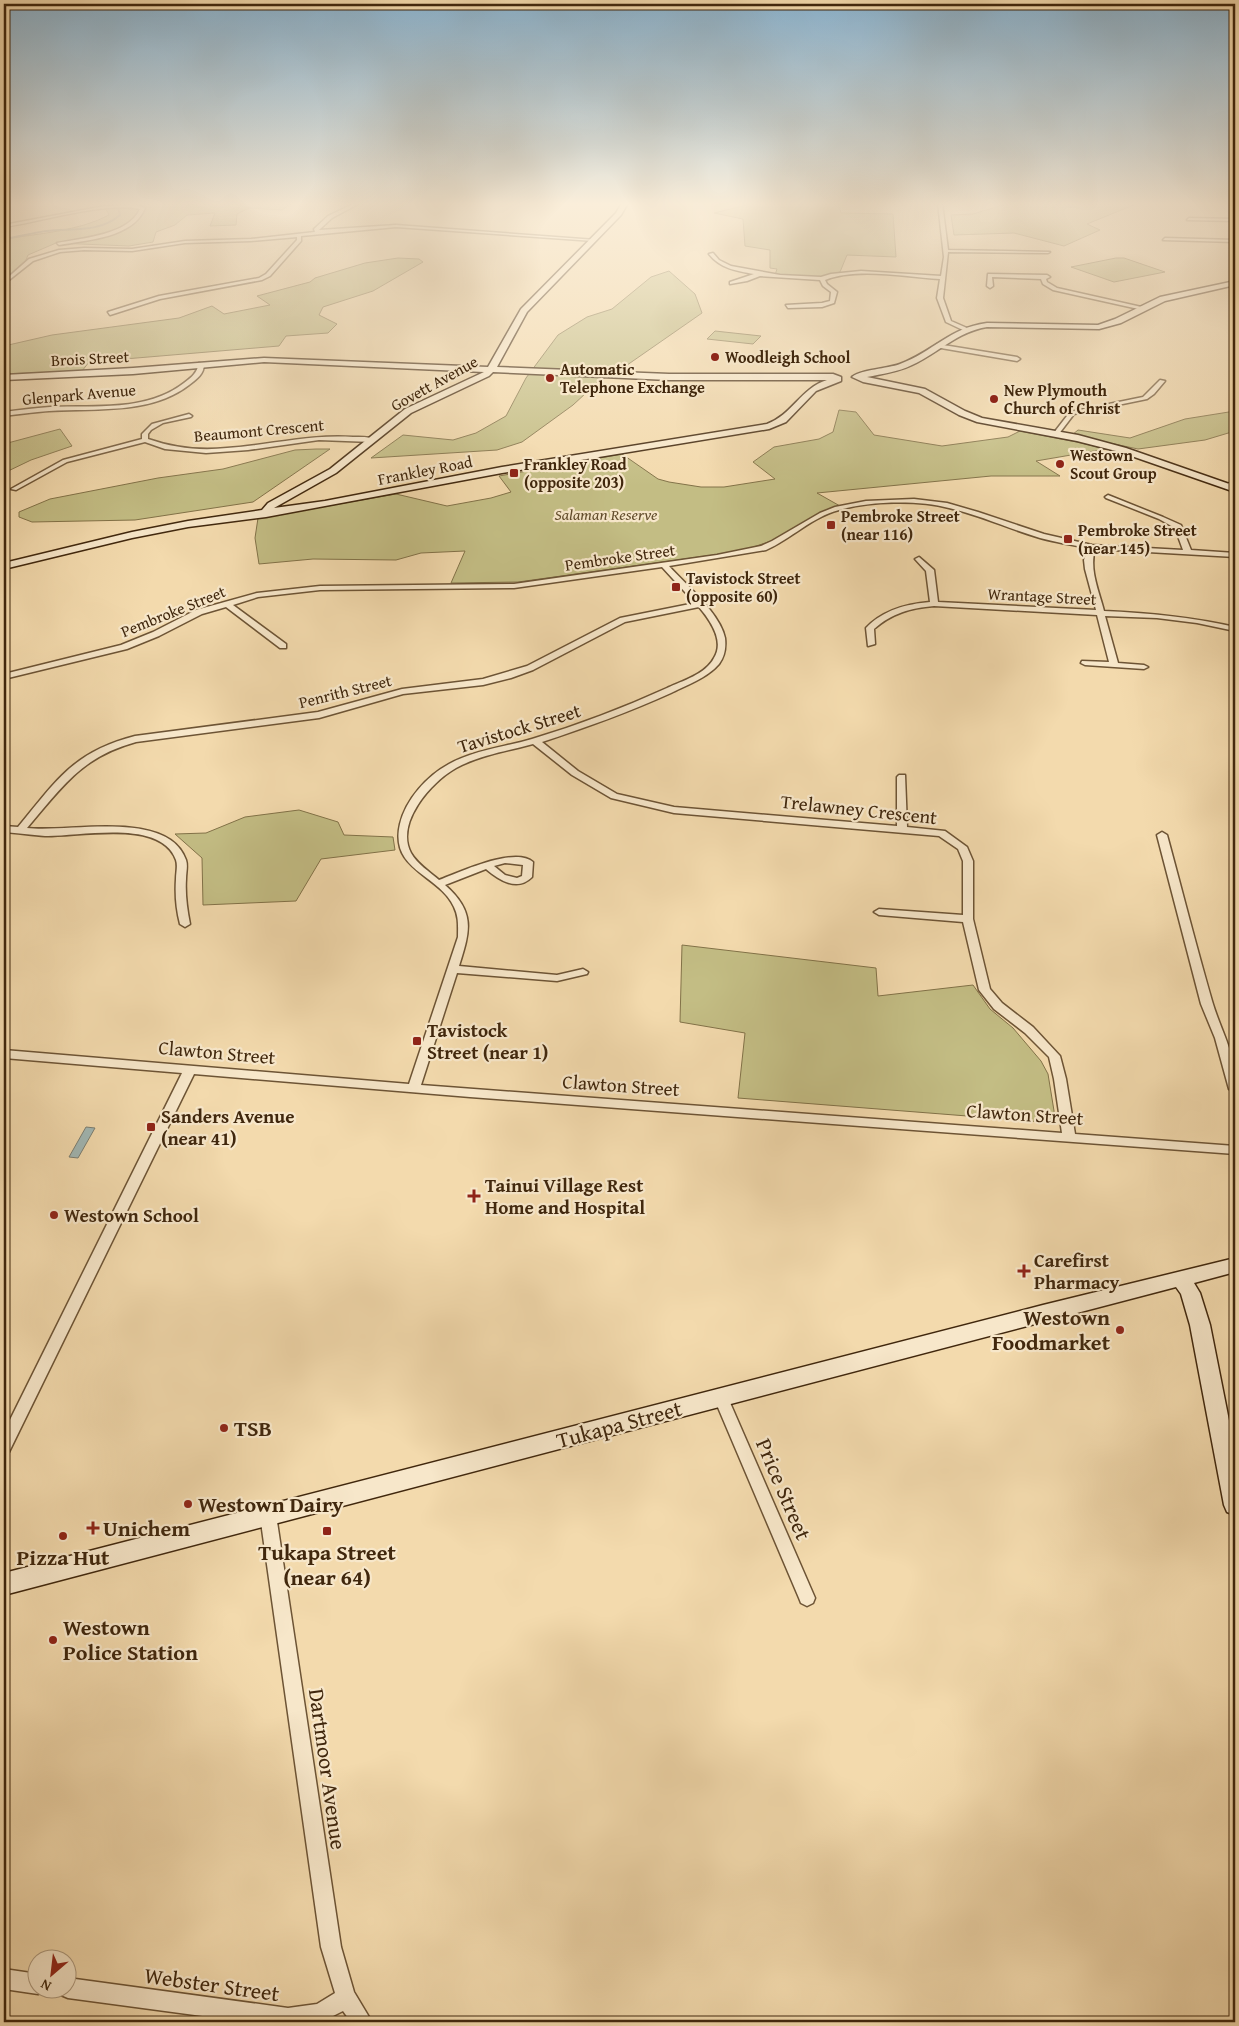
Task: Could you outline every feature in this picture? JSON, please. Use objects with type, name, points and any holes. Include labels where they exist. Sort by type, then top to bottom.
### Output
[{"type":"street","points":[[110,313],[161,298]]},
{"type":"street","name":"Govett Avenue","points":[[266,514],[268,508],[333,471],[408,411],[478,378],[490,369],[524,310],[536,298]]},
{"type":"street","points":[[788,306],[822,305],[832,302],[833,298]]},
{"type":"street","points":[[940,298],[950,324],[965,329]]},
{"type":"street","points":[[1095,298],[1143,308]]},
{"type":"street","points":[[856,378],[908,364],[965,329],[988,326],[1099,327],[1113,323],[1168,298]]},
{"type":"street","points":[[937,346],[1017,360]]},
{"type":"street","name":"Brois Street","points":[[4,376],[113,372],[264,360],[698,378],[856,378]]},
{"type":"street","name":"Glenpark Avenue","points":[[4,414],[50,408],[112,407],[145,402],[173,393],[188,385],[200,372],[201,364]]},
{"type":"street","name":"Frankley Road","points":[[4,566],[161,529],[266,514],[512,468],[769,426],[786,419],[814,389],[838,378]]},
{"type":"street","points":[[856,378],[892,383],[922,391],[962,413],[990,423],[1056,434],[1123,450],[1232,486]]},
{"type":"street","points":[[1056,434],[1072,413],[1146,398],[1162,381]]},
{"type":"street","name":"Beaumont Crescent","points":[[189,416],[155,424],[147,430],[144,435],[145,440],[174,449],[195,451],[235,449],[312,439],[372,440]]},
{"type":"street","points":[[14,489],[65,460],[145,440]]},
{"type":"street","points":[[1108,497],[1161,518],[1178,527],[1188,553]]},
{"type":"street","name":"Pembroke Street","points":[[4,676],[124,647],[156,634],[198,612],[226,603],[276,592],[320,588],[514,586],[664,565],[747,552],[775,543],[822,514],[851,505],[882,501],[914,501],[960,508],[1042,536],[1092,547],[1235,555]]},
{"type":"street","points":[[1092,547],[1088,560],[1089,568],[1114,664]]},
{"type":"street","points":[[919,559],[930,570],[934,604]]},
{"type":"street","name":"Tavistock Street","points":[[414,1087],[463,938],[464,922],[457,903],[440,883],[419,869],[406,854],[401,841],[415,799],[428,783],[444,771],[467,760],[535,741],[625,711],[690,681],[717,660],[721,641],[714,622],[664,565]]},
{"type":"street","points":[[226,603],[282,646]]},
{"type":"street","name":"Wrantage Street","points":[[871,644],[870,628],[882,617],[901,609],[934,604],[1180,618],[1235,629]]},
{"type":"street","name":"Penrith Street","points":[[20,831],[68,772],[85,758],[111,745],[135,739],[319,715],[402,692],[483,682],[530,668],[622,620],[699,605]]},
{"type":"street","points":[[1085,663],[1144,667]]},
{"type":"street","name":"Trelawney Crescent","points":[[535,741],[575,773],[614,796],[674,810],[942,833],[962,847],[968,860],[968,919],[985,990],[998,1006],[1029,1030],[1054,1056],[1060,1079],[1069,1136]]},
{"type":"street","points":[[902,777],[902,829]]},
{"type":"street","points":[[4,829],[46,833],[130,830],[149,833],[174,848],[182,861],[181,910],[185,924]]},
{"type":"street","points":[[1162,836],[1207,1004],[1221,1038],[1235,1089]]},
{"type":"street","points":[[440,883],[487,865]]},
{"type":"street","points":[[879,912],[968,919]]},
{"type":"street","points":[[453,969],[557,978],[583,972]]},
{"type":"street","name":"Clawton Street","points":[[4,1054],[1235,1150]]},
{"type":"street","points":[[4,1447],[190,1069]]},
{"type":"street","name":"Tukapa Street","points":[[4,1584],[1043,1313],[1182,1280],[1235,1265]]},
{"type":"street","points":[[1182,1280],[1190,1293],[1200,1325],[1235,1505]]},
{"type":"street","name":"Price Street","points":[[721,1398],[806,1598]]},
{"type":"street","name":"Dartmoor Avenue","points":[[268,1515],[331,1947],[346,1997],[362,2022]]},
{"type":"street","points":[[4,1979],[28,1983]]},
{"type":"street","name":"Webster Street","points":[[78,1989],[288,2018],[311,2017],[328,2010],[346,1997]]},
{"type":"green space","points":[[259,298],[353,298],[323,307],[319,315],[337,324],[328,333],[286,336],[279,346],[89,362],[82,371],[4,374],[4,346],[52,335],[179,318],[212,306],[224,314],[270,305]]},
{"type":"green space","points":[[626,298],[696,298],[702,313],[620,370],[599,381],[573,405],[522,442],[497,450],[371,458],[403,435],[453,440],[476,433],[506,416],[526,378],[558,335],[587,317],[612,309]]},
{"type":"green space","points":[[715,331],[761,336],[753,344],[707,339]]},
{"type":"green space","name":"Salaman Reserve","points":[[839,410],[856,412],[874,435],[942,446],[1008,437],[1020,431],[1106,449],[1036,461],[1060,476],[991,476],[817,493],[840,506],[771,541],[742,551],[518,582],[451,583],[465,551],[421,553],[396,560],[313,559],[259,564],[255,538],[258,518],[396,494],[447,506],[491,498],[511,492],[499,476],[622,454],[658,479],[669,482],[701,487],[724,487],[775,479],[753,462],[774,447],[819,439],[833,432]]},
{"type":"green space","points":[[1235,411],[1235,431],[1205,440],[1138,449],[1072,435],[1078,430],[1130,438],[1185,419]]},
{"type":"green space","points":[[60,429],[72,446],[31,460],[4,473],[4,444]]},
{"type":"green space","points":[[330,449],[253,502],[135,520],[32,522],[19,517],[19,512],[50,499],[158,478],[223,469],[295,450]]},
{"type":"green space","points":[[299,810],[338,822],[344,835],[393,837],[395,850],[321,859],[296,901],[203,905],[202,858],[175,834],[206,833],[245,817]]},
{"type":"green space","points":[[682,945],[876,968],[878,996],[973,985],[990,1009],[1013,1028],[1041,1061],[1048,1074],[1056,1123],[738,1098],[745,1033],[680,1022]]},
{"type":"water","points":[[86,1127],[95,1128],[78,1158],[69,1157]]},
{"type":"place","name":"Woodleigh School","points":[[715,357]]},
{"type":"place","name":"Automatic Telephone Exchange","points":[[550,378]]},
{"type":"place","name":"New Plymouth Church of Christ","points":[[994,399]]},
{"type":"place","name":"Westown Scout Group","points":[[1060,464]]},
{"type":"place","name":"Frankley Road (opposite 203)","points":[[514,473]]},
{"type":"place","name":"Pembroke Street (near 116)","points":[[831,525]]},
{"type":"place","name":"Pembroke Street (near 145)","points":[[1068,539]]},
{"type":"place","name":"Tavistock Street (opposite 60)","points":[[676,587]]},
{"type":"place","name":"Tavistock Street (near 1)","points":[[417,1041]]},
{"type":"place","name":"Sanders Avenue (near 41)","points":[[151,1127]]},
{"type":"place","name":"Tainui Village Rest Home and Hospital","points":[[474,1196]]},
{"type":"place","name":"Westown School","points":[[54,1215]]},
{"type":"place","name":"Carefirst Pharmacy","points":[[1024,1271]]},
{"type":"place","name":"Westown Foodmarket","points":[[1120,1330]]},
{"type":"place","name":"TSB","points":[[224,1428]]},
{"type":"place","name":"Westown Dairy","points":[[188,1504]]},
{"type":"place","name":"Unichem","points":[[93,1528]]},
{"type":"place","name":"Tukapa Street (near 64)","points":[[327,1531]]},
{"type":"place","name":"Pizza Hut","points":[[63,1536]]},
{"type":"place","name":"Westown Police Station","points":[[53,1640]]}]
